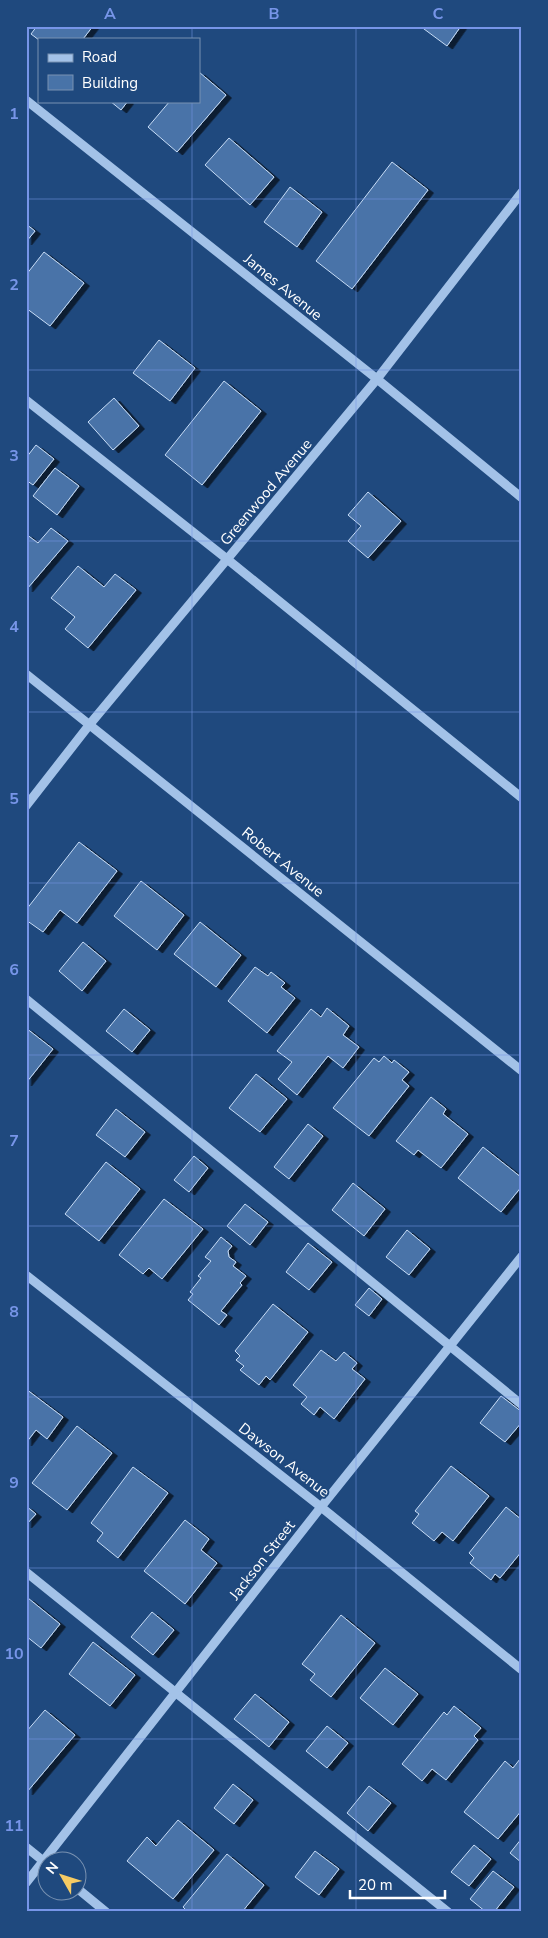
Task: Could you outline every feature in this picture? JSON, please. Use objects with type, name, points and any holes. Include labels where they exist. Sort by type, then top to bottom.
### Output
[{"type":"street","name":"James Avenue","points":[[26,100],[377,379],[522,498]]},
{"type":"street","name":"Greenwood Avenue","points":[[26,806],[90,724],[377,379],[522,192]]},
{"type":"street","points":[[26,400],[522,798]]},
{"type":"street","name":"Robert Avenue","points":[[26,674],[522,1072]]},
{"type":"street","points":[[26,999],[522,1405]]},
{"type":"street","name":"Jackson Street","points":[[56,1850],[321,1507],[522,1256]]},
{"type":"street","name":"Dawson Avenue","points":[[26,1275],[321,1507],[522,1670]]},
{"type":"street","points":[[26,1572],[448,1912]]},
{"type":"street","points":[[26,1847],[38,1857]]},
{"type":"street","name":"Jackson Street","points":[[26,1884],[38,1871]]},
{"type":"street","points":[[88,1897],[106,1912]]},
{"type":"building","points":[[37,26],[93,26],[84,38],[38,39],[31,34]]},
{"type":"building","points":[[420,26],[461,26],[447,46]]},
{"type":"building","points":[[200,73],[226,95],[177,152],[148,127],[169,102],[200,102]]},
{"type":"building","points":[[111,102],[127,102],[121,110]]},
{"type":"building","points":[[229,138],[274,177],[250,205],[205,165]]},
{"type":"building","points":[[392,162],[428,190],[352,289],[316,261]]},
{"type":"building","points":[[290,187],[322,212],[297,247],[264,222]]},
{"type":"building","points":[[26,224],[35,231],[26,242]]},
{"type":"building","points":[[44,252],[84,283],[50,326],[26,308],[26,275]]},
{"type":"building","points":[[159,340],[195,368],[170,401],[133,373]]},
{"type":"building","points":[[224,381],[261,411],[202,485],[165,455]]},
{"type":"building","points":[[114,398],[139,426],[113,450],[88,422]]},
{"type":"building","points":[[36,445],[54,459],[33,485],[26,480],[26,458]]},
{"type":"building","points":[[55,468],[79,486],[57,515],[33,496]]},
{"type":"building","points":[[368,492],[401,521],[368,558],[348,541],[361,526],[348,515]]},
{"type":"building","points":[[51,528],[68,541],[27,589],[26,534],[38,543]]},
{"type":"building","points":[[78,566],[104,587],[115,574],[136,590],[88,648],[65,629],[75,617],[51,598]]},
{"type":"building","points":[[79,842],[117,871],[77,923],[60,910],[43,932],[26,920],[26,910]]},
{"type":"building","points":[[141,881],[184,915],[157,950],[114,916]]},
{"type":"building","points":[[200,922],[241,955],[216,987],[174,954]]},
{"type":"building","points":[[83,942],[106,961],[82,991],[59,971]]},
{"type":"building","points":[[255,967],[268,976],[271,972],[285,983],[281,987],[295,998],[267,1033],[228,1001]]},
{"type":"building","points":[[327,1008],[349,1026],[343,1035],[359,1047],[343,1068],[328,1056],[297,1095],[278,1079],[292,1062],[277,1051],[311,1009],[321,1017]]},
{"type":"building","points":[[124,1009],[150,1030],[132,1052],[106,1031]]},
{"type":"building","points":[[26,1028],[53,1049],[26,1083]]},
{"type":"building","points":[[384,1056],[392,1063],[394,1060],[409,1072],[402,1080],[409,1086],[369,1136],[333,1108],[374,1058],[379,1062]]},
{"type":"building","points":[[256,1074],[287,1099],[260,1132],[229,1108]]},
{"type":"building","points":[[431,1097],[446,1109],[443,1114],[468,1134],[441,1168],[418,1150],[414,1155],[396,1141]]},
{"type":"building","points":[[116,1109],[145,1132],[125,1157],[96,1135]]},
{"type":"building","points":[[308,1124],[323,1136],[289,1179],[274,1167]]},
{"type":"building","points":[[483,1147],[522,1178],[522,1186],[501,1212],[458,1178]]},
{"type":"building","points":[[194,1156],[208,1168],[189,1192],[174,1180]]},
{"type":"building","points":[[106,1162],[140,1189],[99,1241],[65,1214]]},
{"type":"building","points":[[353,1183],[385,1209],[364,1236],[332,1210]]},
{"type":"building","points":[[164,1199],[203,1229],[162,1279],[149,1268],[143,1274],[119,1255]]},
{"type":"building","points":[[245,1204],[268,1222],[250,1245],[227,1226]]},
{"type":"building","points":[[407,1230],[430,1249],[409,1275],[386,1257]]},
{"type":"building","points":[[221,1237],[232,1246],[228,1251],[229,1257],[236,1262],[233,1266],[246,1276],[240,1283],[242,1285],[221,1311],[227,1315],[219,1325],[188,1300],[193,1294],[190,1292],[201,1278],[198,1276],[211,1261],[205,1257]]},
{"type":"building","points":[[308,1243],[332,1262],[309,1290],[286,1272]]},
{"type":"building","points":[[369,1288],[382,1299],[369,1316],[355,1305]]},
{"type":"building","points":[[273,1304],[308,1332],[270,1380],[266,1376],[259,1385],[240,1370],[244,1366],[236,1360],[240,1356],[235,1351]]},
{"type":"building","points":[[321,1350],[336,1361],[344,1352],[357,1363],[352,1369],[365,1379],[334,1419],[320,1407],[314,1415],[301,1404],[307,1397],[293,1385]]},
{"type":"building","points":[[26,1389],[63,1417],[47,1439],[36,1430],[26,1443]]},
{"type":"building","points":[[501,1396],[522,1412],[522,1422],[505,1442],[480,1423]]},
{"type":"building","points":[[77,1426],[112,1453],[67,1510],[32,1483]]},
{"type":"building","points":[[451,1466],[489,1496],[453,1541],[442,1532],[434,1541],[412,1523],[419,1514],[415,1511]]},
{"type":"building","points":[[133,1467],[168,1493],[118,1558],[97,1541],[103,1533],[91,1523]]},
{"type":"building","points":[[26,1506],[36,1514],[26,1525]]},
{"type":"building","points":[[506,1507],[522,1520],[522,1551],[500,1578],[495,1574],[491,1580],[470,1563],[474,1558],[469,1553]]},
{"type":"building","points":[[185,1520],[209,1539],[201,1550],[217,1563],[185,1604],[144,1571]]},
{"type":"building","points":[[28,1598],[60,1624],[41,1648],[26,1636],[26,1600]]},
{"type":"building","points":[[152,1612],[174,1630],[153,1655],[131,1637]]},
{"type":"building","points":[[341,1615],[375,1643],[331,1697],[310,1680],[315,1674],[302,1664]]},
{"type":"building","points":[[93,1642],[135,1675],[110,1706],[69,1674]]},
{"type":"building","points":[[385,1668],[418,1694],[393,1725],[360,1698]]},
{"type":"building","points":[[255,1694],[289,1722],[269,1747],[234,1719]]},
{"type":"building","points":[[454,1706],[481,1728],[474,1736],[478,1740],[446,1780],[432,1769],[422,1781],[402,1764],[444,1712],[447,1715]]},
{"type":"building","points":[[45,1710],[75,1735],[27,1792],[26,1732]]},
{"type":"building","points":[[327,1726],[348,1743],[327,1768],[306,1751]]},
{"type":"building","points":[[520,1759],[522,1760],[522,1810],[498,1839],[464,1812],[505,1761],[513,1768]]},
{"type":"building","points":[[233,1784],[253,1800],[234,1824],[214,1808]]},
{"type":"building","points":[[369,1786],[391,1803],[368,1831],[347,1813]]},
{"type":"building","points":[[178,1820],[214,1850],[173,1899],[127,1861],[147,1837],[156,1846]]},
{"type":"building","points":[[522,1838],[522,1863],[510,1853]]},
{"type":"building","points":[[474,1845],[491,1859],[469,1886],[451,1872]]},
{"type":"building","points":[[315,1851],[339,1869],[319,1895],[295,1877]]},
{"type":"building","points":[[227,1854],[264,1885],[242,1912],[188,1912],[183,1907]]},
{"type":"building","points":[[493,1871],[514,1887],[494,1912],[486,1912],[470,1899]]}]
